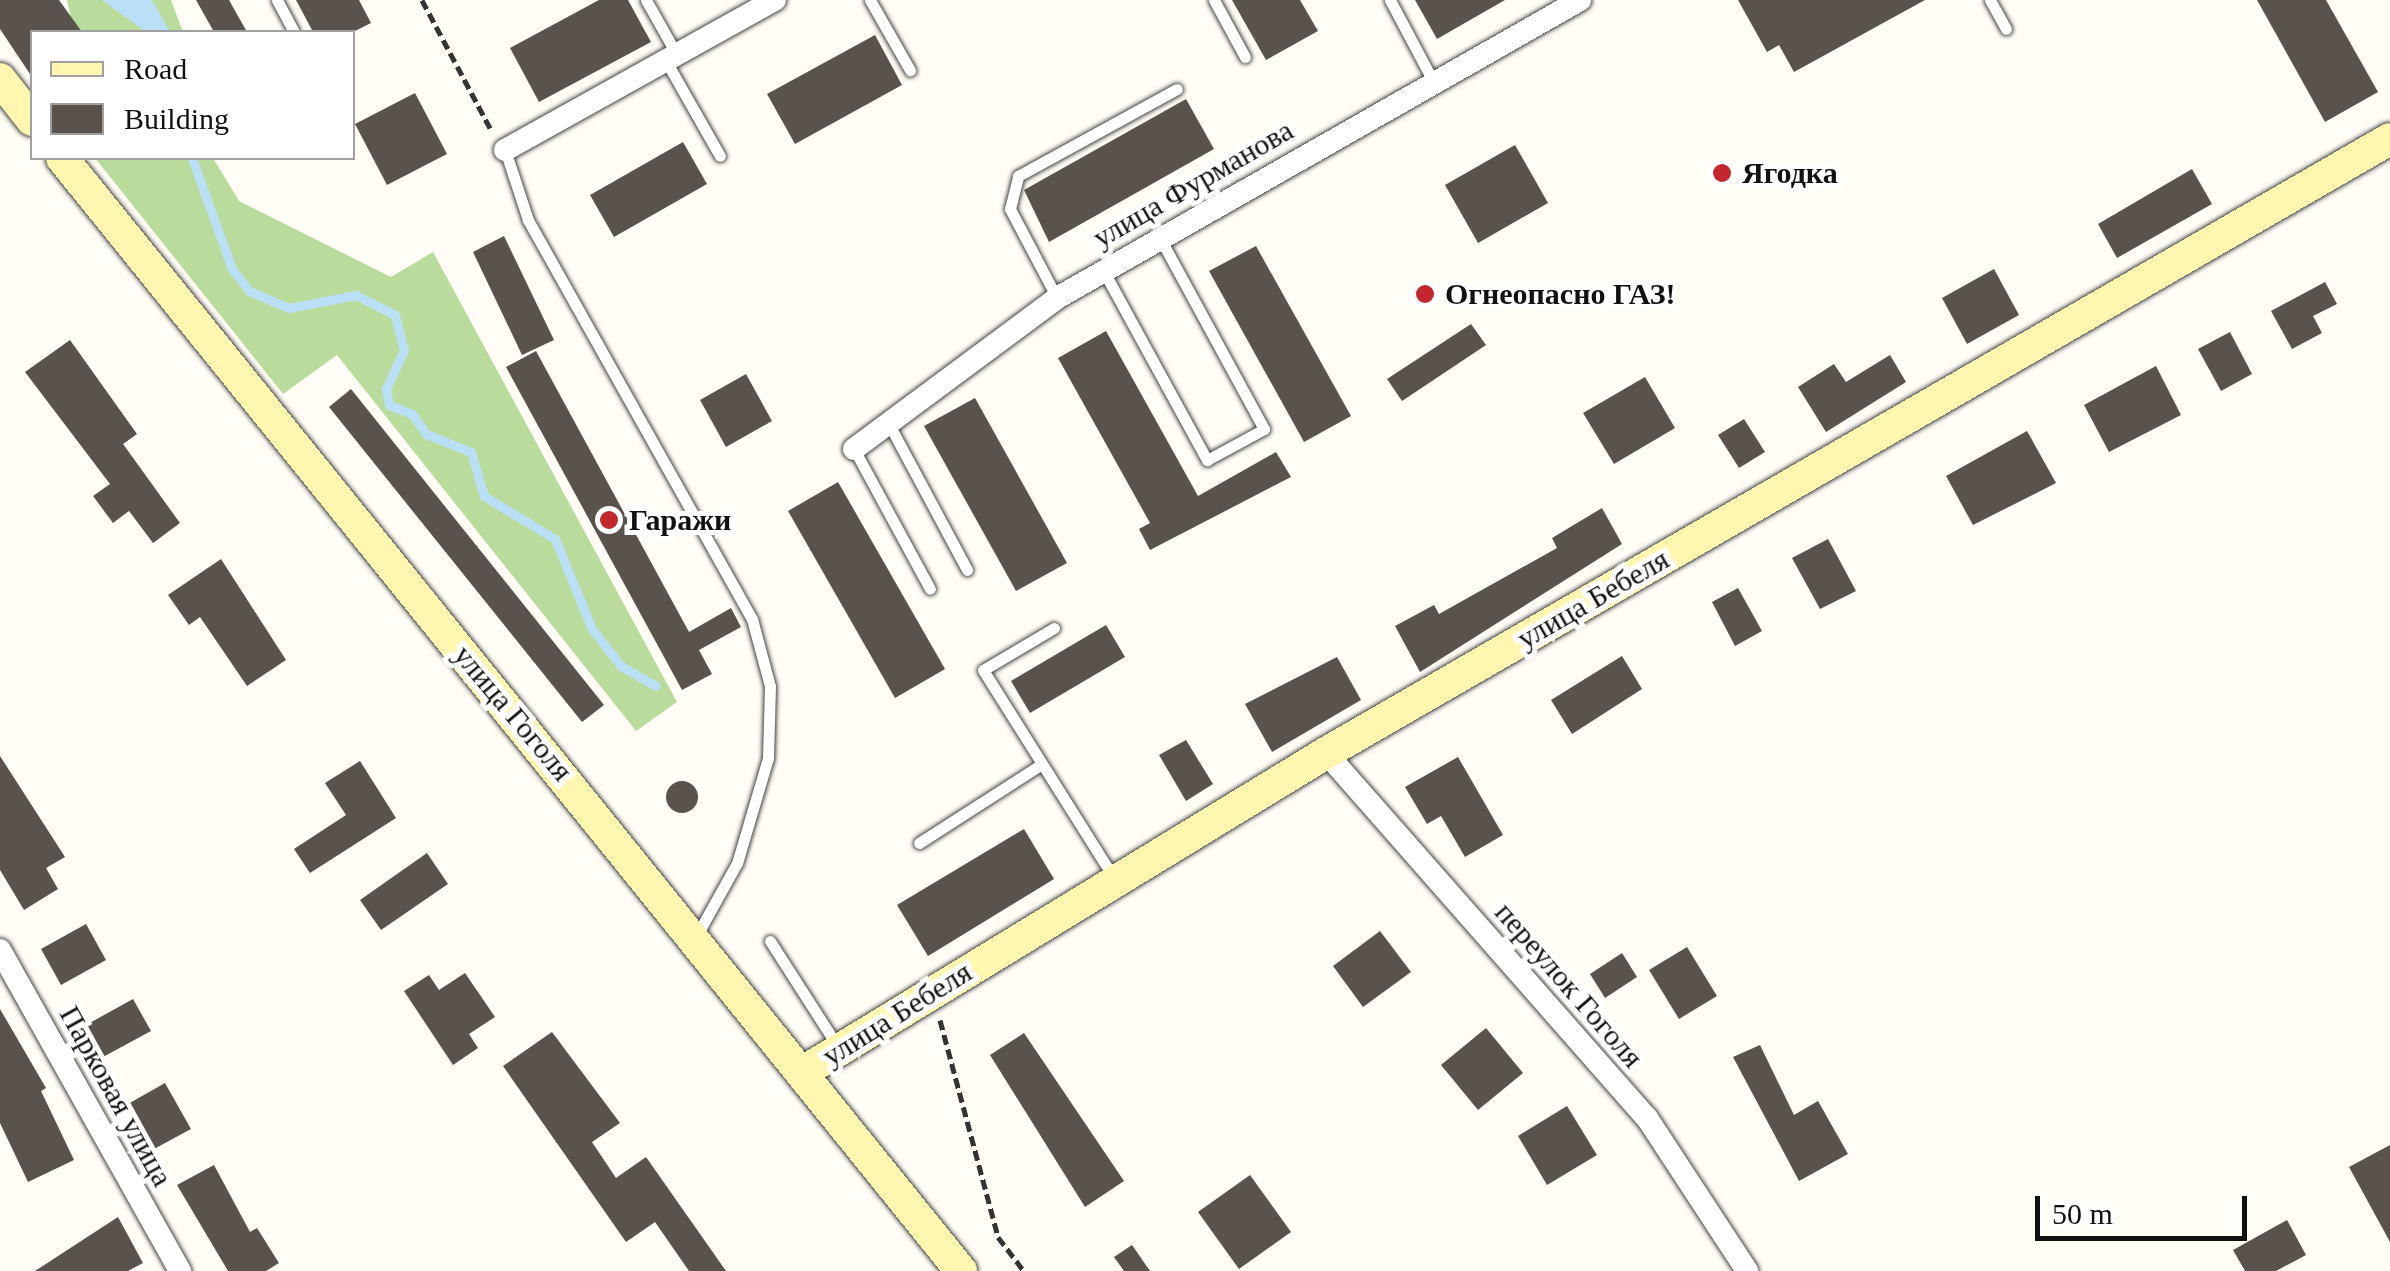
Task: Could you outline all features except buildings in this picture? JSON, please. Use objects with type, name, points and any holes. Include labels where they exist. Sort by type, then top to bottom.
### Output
[{"type":"street","points":[[505,150],[774,0]]},
{"type":"street","name":"улица Фурманова","points":[[854,448],[892,428],[1057,298],[1580,0]]},
{"type":"street","points":[[0,79],[30,117]]},
{"type":"street","name":"улица Бебеля","points":[[803,1072],[1326,753],[2390,139]]},
{"type":"street","name":"улица Гоголя","points":[[64,160],[697,935],[961,1271]]},
{"type":"street","name":"переулок Гоголя","points":[[1326,753],[1647,1118],[1746,1271]]},
{"type":"street","name":"Парковая улица","points":[[0,950],[180,1271]]},
{"type":"lane","points":[[277,0],[293,30]]},
{"type":"lane","points":[[646,0],[720,156]]},
{"type":"lane","points":[[870,0],[910,70]]},
{"type":"lane","points":[[1214,0],[1245,57]]},
{"type":"lane","points":[[1390,0],[1433,82]]},
{"type":"lane","points":[[1990,0],[2006,29]]},
{"type":"lane","points":[[1057,298],[1010,209],[1018,176],[1176,89]]},
{"type":"lane","points":[[505,150],[528,220],[752,619],[770,686],[768,758],[736,863],[697,935]]},
{"type":"lane","points":[[1103,270],[1207,460],[1264,429],[1160,238]]},
{"type":"lane","points":[[892,428],[967,570]]},
{"type":"lane","points":[[854,448],[930,590]]},
{"type":"lane","points":[[1054,628],[983,670],[1039,766],[1115,880]]},
{"type":"lane","points":[[919,844],[1039,766]]},
{"type":"lane","points":[[770,941],[839,1050]]},
{"type":"path","points":[[422,0],[505,150]]},
{"type":"path","points":[[932,991],[998,1237],[1024,1271]]},
{"type":"green space","points":[[67,0],[171,0],[182,30],[74,30]]},
{"type":"green space","points":[[97,160],[214,160],[239,201],[391,277],[433,252],[677,702],[636,731],[337,355],[283,394]]},
{"type":"water","points":[[102,0],[152,0],[169,30],[143,30]]},
{"type":"waterway","points":[[193,160],[232,269],[249,291],[289,308],[356,295],[395,315],[404,350],[386,389],[389,405],[412,414],[426,434],[471,452],[484,496],[555,539],[592,629],[621,666],[656,686]]},
{"type":"place","name":"Ягодка","points":[[1722,173]]},
{"type":"place","name":"Огнеопасно ГАЗ!","points":[[1425,294]]},
{"type":"place","name":"Гаражи","points":[[609,520]]}]
